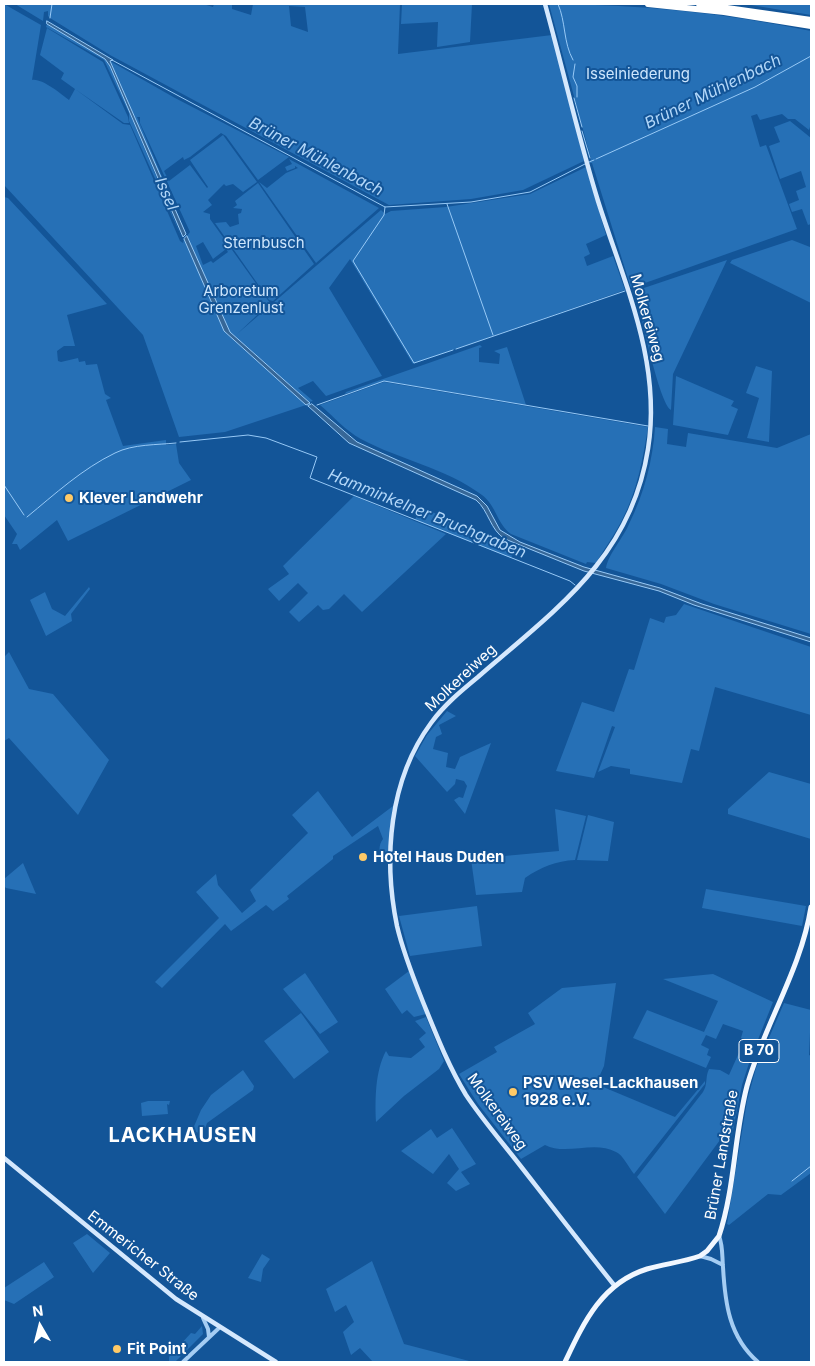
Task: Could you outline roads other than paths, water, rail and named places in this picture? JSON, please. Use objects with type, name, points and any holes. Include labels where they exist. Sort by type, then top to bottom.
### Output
[{"type":"highway","points":[[648,4],[724,12],[811,26]]},
{"type":"highway","points":[[699,4],[811,20]]},
{"type":"main road","name":"Molkereiweg","points":[[545,4],[588,163],[640,326],[648,358],[651,393],[648,449],[638,488],[617,537],[591,575],[565,602],[451,701],[426,730],[406,767],[398,795],[392,836],[391,871],[394,910],[405,955],[454,1073],[475,1108],[614,1285]]},
{"type":"main road","name":"Brüner Landstraße","points":[[565,1362],[588,1315],[614,1285],[645,1270],[700,1256],[716,1242],[719,1236],[747,1088],[757,1055],[802,943],[811,908]]},
{"type":"main road","name":"Emmericher Straße","points":[[4,1158],[150,1280],[203,1318],[276,1362]]},
{"type":"street","points":[[719,1236],[722,1248],[726,1304],[730,1322],[740,1343],[758,1362]]},
{"type":"street","points":[[716,1242],[722,1248]]},
{"type":"street","points":[[700,1256],[711,1258],[722,1265]]},
{"type":"street","points":[[203,1318],[208,1329],[208,1338]]},
{"type":"street","points":[[183,1362],[219,1328]]},
{"type":"water","name":"Issel","points":[[47,21],[113,60],[110,61],[186,234],[183,237],[110,66],[105,59],[47,24]]},
{"type":"water","points":[[187,236],[230,332],[310,403],[306,405],[224,331],[184,239]]},
{"type":"water","points":[[312,404],[357,442],[477,496],[487,506],[500,530],[520,542],[584,567],[660,588],[702,604],[811,638],[811,642],[694,605],[659,591],[584,571],[505,539],[496,531],[484,509],[476,500],[349,443],[308,406]]},
{"type":"waterway","points":[[50,18],[52,4]]},
{"type":"waterway","points":[[558,4],[573,60]]},
{"type":"waterway","points":[[583,4],[591,4]]},
{"type":"waterway","name":"Brüner Mühlenbach","points":[[596,159],[755,87],[811,56]]},
{"type":"waterway","name":"Brüner Mühlenbach","points":[[112,60],[385,207],[471,202],[530,192],[585,164]]},
{"type":"waterway","points":[[575,64],[573,77],[577,86],[577,97]]},
{"type":"waterway","points":[[574,98],[582,127]]},
{"type":"waterway","points":[[582,131],[590,158]]},
{"type":"waterway","name":"Brüner Mühlenbach","points":[[589,162],[594,160]]},
{"type":"waterway","points":[[447,204],[493,335]]},
{"type":"waterway","points":[[385,207],[384,215],[353,261],[414,363],[453,350]]},
{"type":"waterway","points":[[456,349],[625,291]]},
{"type":"waterway","points":[[317,405],[384,381],[648,426]]},
{"type":"waterway","name":"Hamminkelner Bruchgraben","points":[[180,442],[248,435],[266,438],[317,457],[310,478],[570,581],[575,585]]},
{"type":"waterway","name":"Hamminkelner Bruchgraben","points":[[27,517],[80,474],[115,453],[137,446],[176,443]]},
{"type":"waterway","name":"Hamminkelner Bruchgraben","points":[[4,485],[24,515]]},
{"type":"waterway","points":[[792,1181],[811,1166]]},
{"type":"place","name":"Klever Landwehr","points":[[69,498]]},
{"type":"place","name":"Hotel Haus Duden","points":[[363,857]]},
{"type":"place","name":"PSV Wesel-Lackhausen 1928 e.V.","points":[[513,1092]]},
{"type":"place","name":"Fit Point","points":[[117,1349]]},
{"type":"district","name":"LACKHAUSEN","points":[[183,1136]]},
{"type":"park label","name":"Isselniederung","points":[[638,74]]},
{"type":"park label","name":"Sternbusch","points":[[264,243]]},
{"type":"park label","name":"Arboretum Grenzenlust","points":[[241,300]]}]
